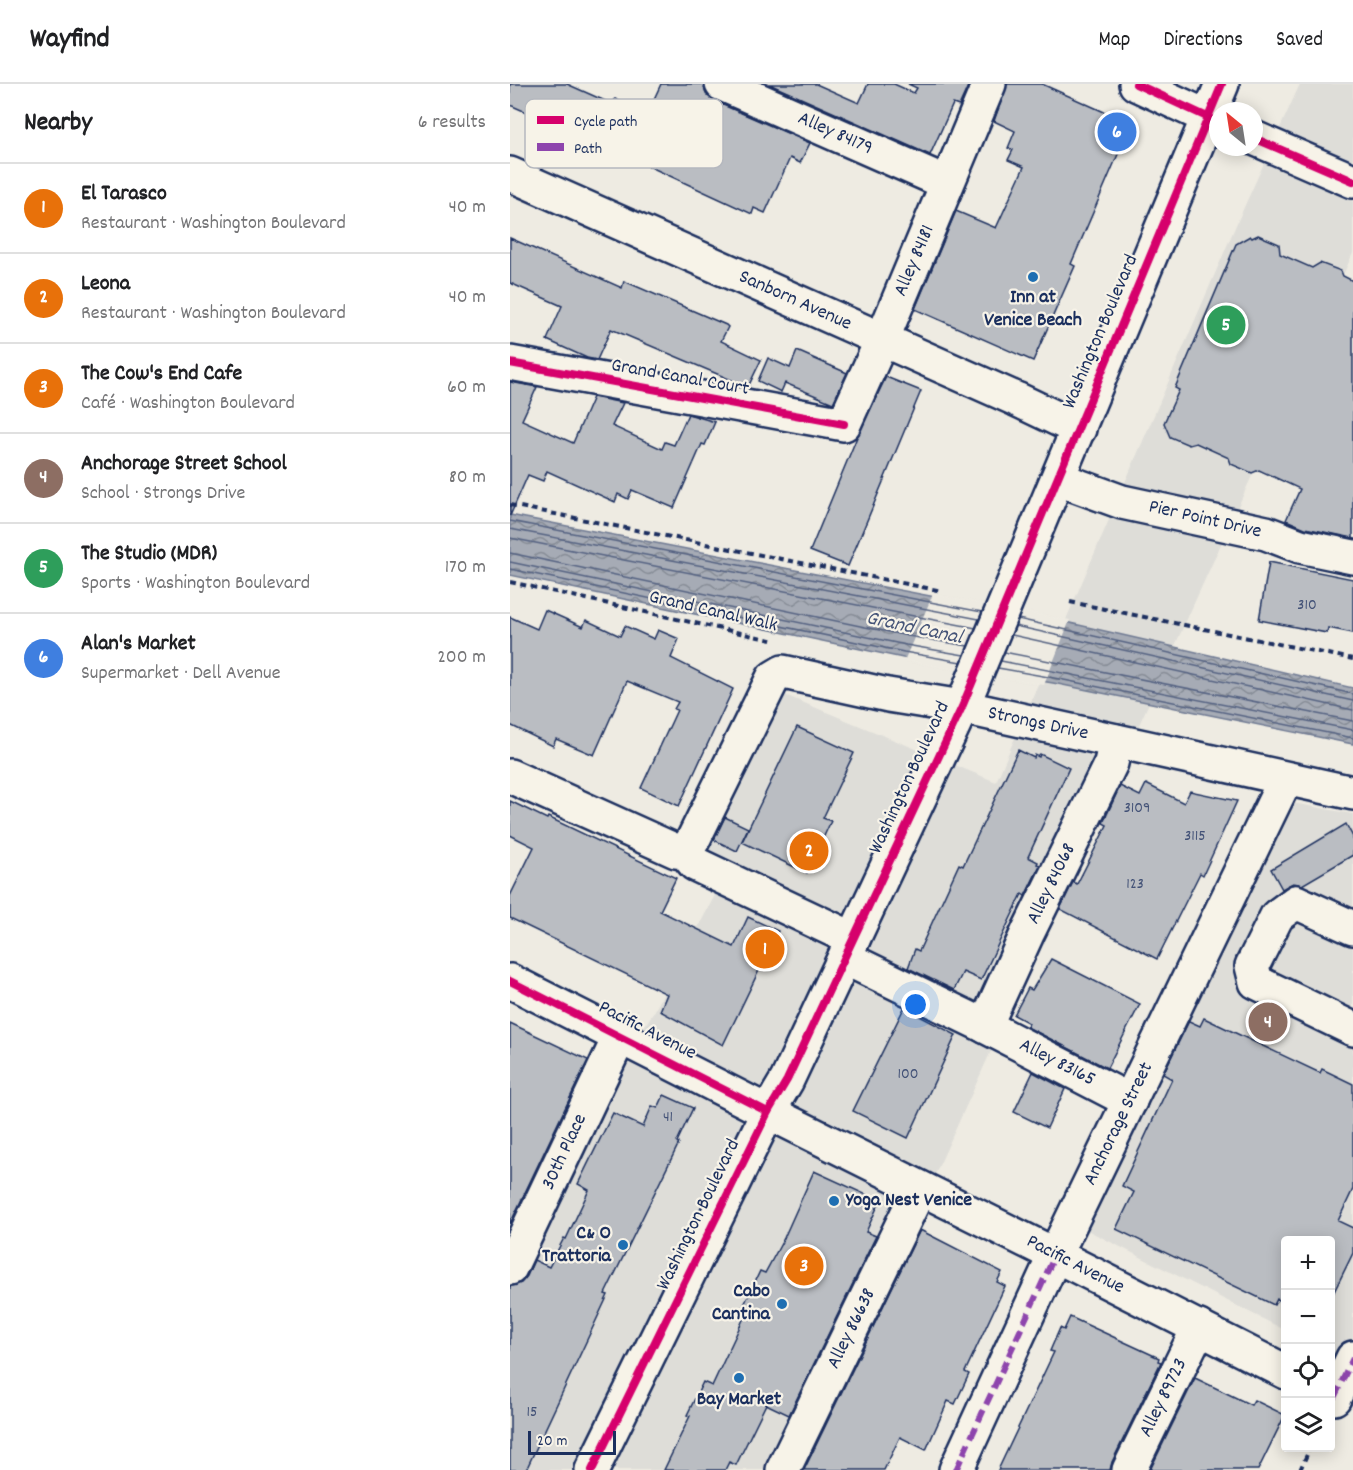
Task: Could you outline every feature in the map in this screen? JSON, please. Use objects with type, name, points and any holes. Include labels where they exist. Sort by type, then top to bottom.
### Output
[{"type":"street","name":"Alley 84179","points":[[722,84],[947,183]]},
{"type":"street","name":"Alley 84181","points":[[882,340],[989,84]]},
{"type":"street","points":[[1136,84],[1209,118]]},
{"type":"street","name":"Washington Boulevard","points":[[1218,102],[1222,84]]},
{"type":"street","name":"Washington Boulevard","points":[[592,1470],[768,1112],[787,1080],[968,693],[1209,129]]},
{"type":"street","points":[[1263,142],[1353,181]]},
{"type":"street","name":"Sanborn Avenue","points":[[510,174],[1079,429]]},
{"type":"street","name":"Grand Canal Court","points":[[510,363],[844,424],[882,340]]},
{"type":"street","name":"Pier Point Drive","points":[[1059,479],[1122,502],[1266,533],[1300,546],[1353,557]]},
{"type":"street","name":"Strongs Drive","points":[[685,852],[773,678],[783,672],[888,695],[968,693],[1026,723],[1353,794]]},
{"type":"street","name":"Alley 84068","points":[[985,1026],[1033,921],[1111,763],[1116,741]]},
{"type":"street","points":[[510,776],[676,851],[685,852],[695,864],[849,948]]},
{"type":"street","name":"Anchorage Street","points":[[956,1470],[1055,1255],[1285,780]]},
{"type":"street","points":[[1353,927],[1296,903],[1277,916],[1252,966],[1256,982],[1353,1029]]},
{"type":"street","name":"Alley 83165","points":[[849,948],[985,1026],[1130,1101]]},
{"type":"street","name":"Pacific Avenue","points":[[510,981],[1281,1369]]},
{"type":"street","name":"30th Place","points":[[510,1268],[620,1036]]},
{"type":"street","name":"Alley 86638","points":[[783,1470],[920,1188]]},
{"type":"street","name":"Alley 89723","points":[[1129,1470],[1198,1327]]},
{"type":"street","points":[[1339,1400],[1353,1358]]},
{"type":"path","points":[[510,505],[942,591]]},
{"type":"path","points":[[1070,602],[1353,659]]},
{"type":"path","points":[[1300,1470],[1308,1452]]},
{"type":"shaded area","points":[[1300,84],[1353,84],[1353,253],[801,1470],[510,1470],[510,1296],[617,1067],[654,1012],[727,872],[699,857],[780,693],[996,782],[1236,225]]},
{"type":"shaded area","points":[[1287,802],[1353,814],[1353,1338],[1343,1359],[1335,1354],[1335,1236],[1281,1236],[1281,1328],[1087,1230]]},
{"type":"water","name":"Grand Canal","points":[[510,515],[1070,623],[1353,688],[1353,744],[1053,683],[903,658],[510,575]]},
{"type":"pier","points":[[933,594],[1070,620],[1044,685],[904,661]]},
{"type":"building","points":[[510,84],[567,84],[601,99],[525,99],[525,112],[510,105]]},
{"type":"building","points":[[661,84],[704,84],[707,95],[712,99],[654,99]]},
{"type":"building","points":[[769,84],[816,84],[859,103],[868,84],[894,84],[914,93],[917,88],[908,84],[969,84],[959,106],[953,104],[930,155]]},
{"type":"building","points":[[1007,84],[1042,84],[1131,124],[1071,264],[1075,266],[1033,361],[915,309],[956,211],[996,228],[1024,167],[1008,160],[1013,150],[1008,148],[1015,131],[994,121]]},
{"type":"building","points":[[723,105],[810,143],[800,163],[790,158],[765,213],[754,208],[752,214],[653,168],[723,168]]},
{"type":"building","points":[[1258,235],[1279,244],[1280,254],[1312,268],[1320,263],[1341,271],[1343,276],[1353,281],[1353,538],[1305,528],[1286,520],[1300,489],[1259,470],[1252,473],[1231,464],[1229,458],[1196,443],[1189,445],[1170,437],[1164,423],[1179,390],[1175,388],[1236,244],[1250,236],[1252,238]]},
{"type":"building","points":[[510,238],[622,288],[624,281],[726,325],[728,327],[721,341],[761,360],[748,387],[611,329],[597,360],[587,358],[547,340],[562,306],[510,283]]},
{"type":"building","points":[[797,351],[847,373],[833,403],[785,383],[781,392],[758,381],[768,358],[790,368]]},
{"type":"building","points":[[886,377],[921,391],[848,566],[810,551],[857,437]]},
{"type":"building","points":[[510,382],[537,387],[522,420],[573,443],[593,397],[623,403],[612,426],[662,449],[665,442],[674,445],[688,414],[715,422],[705,445],[702,444],[674,508],[632,490],[628,499],[618,494],[615,502],[547,471],[543,481],[528,475],[510,516]]},
{"type":"building","points":[[1269,562],[1353,579],[1353,633],[1328,628],[1327,633],[1259,620]]},
{"type":"building","points":[[545,610],[583,627],[586,620],[620,636],[625,626],[654,639],[658,630],[679,639],[671,658],[733,689],[679,806],[641,788],[677,710],[674,709],[678,702],[627,681],[594,755],[556,739],[553,746],[510,725],[510,617],[537,629]]},
{"type":"building","points":[[797,727],[854,753],[823,818],[831,821],[807,873],[742,842]]},
{"type":"building","points":[[1018,750],[1034,758],[1035,755],[1039,757],[1040,754],[1069,768],[1028,857],[1040,865],[1025,896],[1022,894],[981,980],[963,972],[954,990],[908,968],[915,949],[919,951],[959,864],[963,866]]},
{"type":"building","points":[[1146,784],[1184,803],[1190,791],[1237,801],[1203,875],[1200,873],[1157,959],[1060,909],[1073,882],[1077,884],[1107,825],[1103,823],[1120,786],[1140,796]]},
{"type":"building","points":[[510,801],[676,878],[660,911],[734,947],[748,917],[778,931],[723,1045],[660,1011],[667,994],[510,918],[510,896],[534,847],[510,835]]},
{"type":"building","points":[[725,817],[748,828],[737,851],[714,840]]},
{"type":"building","points":[[1346,824],[1353,837],[1353,855],[1302,885],[1293,883],[1282,889],[1271,869]]},
{"type":"building","points":[[1051,959],[1140,1004],[1107,1068],[1027,1027],[1029,1023],[1014,1015],[1028,988],[1032,990]]},
{"type":"building","points":[[904,1008],[956,1035],[908,1138],[853,1111]]},
{"type":"building","points":[[1204,1018],[1320,1073],[1322,1069],[1353,1084],[1353,1189],[1338,1221],[1353,1228],[1353,1253],[1335,1290],[1335,1236],[1281,1236],[1281,1301],[1277,1299],[1274,1305],[1116,1229],[1134,1192],[1122,1186],[1172,1079],[1163,1074],[1189,1021],[1200,1026]]},
{"type":"building","points":[[510,1023],[588,1060],[510,1224]]},
{"type":"building","points":[[1033,1072],[1065,1089],[1047,1128],[1014,1112]]},
{"type":"building","points":[[664,1095],[693,1108],[677,1142],[679,1143],[605,1294],[608,1295],[526,1470],[510,1470],[510,1286],[521,1283],[534,1260],[549,1267],[564,1238],[566,1239],[589,1190],[578,1184],[613,1113],[643,1127],[652,1106],[658,1108]]},
{"type":"building","points":[[814,1171],[880,1201],[866,1232],[876,1236],[789,1415],[766,1404],[736,1465],[729,1462],[725,1470],[664,1470],[690,1416],[687,1415],[703,1382],[712,1386],[748,1309],[743,1307],[760,1271],[765,1273],[784,1238]]},
{"type":"building","points":[[920,1230],[1002,1272],[997,1282],[1005,1286],[965,1372],[969,1374],[955,1404],[948,1401],[926,1450],[900,1437],[884,1470],[804,1470]]},
{"type":"building","points":[[1070,1317],[1159,1358],[1158,1361],[1161,1362],[1110,1470],[998,1470],[1054,1352],[1050,1351],[1060,1328],[1064,1330]]},
{"type":"building","points":[[1195,1378],[1251,1405],[1254,1400],[1281,1413],[1281,1423],[1258,1470],[1150,1470]]},
{"type":"marked path","points":[[956,1470],[1055,1255]]},
{"type":"marked path","points":[[1335,1396],[1353,1358]]},
{"type":"cycle path","points":[[1136,84],[1209,118]]},
{"type":"cycle path","points":[[592,1470],[768,1112],[787,1080],[962,707],[1222,84]]},
{"type":"cycle path","points":[[1263,142],[1353,181]]},
{"type":"cycle path","points":[[510,363],[844,424]]},
{"type":"cycle path","points":[[510,981],[768,1112]]},
{"type":"place","name":"Alan's Market","points":[[1117,132]]},
{"type":"place","name":"Inn at Venice Beach","points":[[1033,277]]},
{"type":"place","name":"The Studio (MDR)","points":[[1226,325]]},
{"type":"place","name":"Leona","points":[[809,851]]},
{"type":"place","name":"El Tarasco","points":[[765,949]]},
{"type":"place","name":"Anchorage Street School","points":[[1268,1022]]},
{"type":"place","name":"Yoga Nest Venice","points":[[834,1201]]},
{"type":"place","name":"C& O Trattoria","points":[[623,1245]]},
{"type":"place","name":"The Cow's End Cafe","points":[[804,1266]]},
{"type":"place","name":"Cabo Cantina","points":[[782,1304]]},
{"type":"place","name":"Bay Market","points":[[739,1378]]}]
